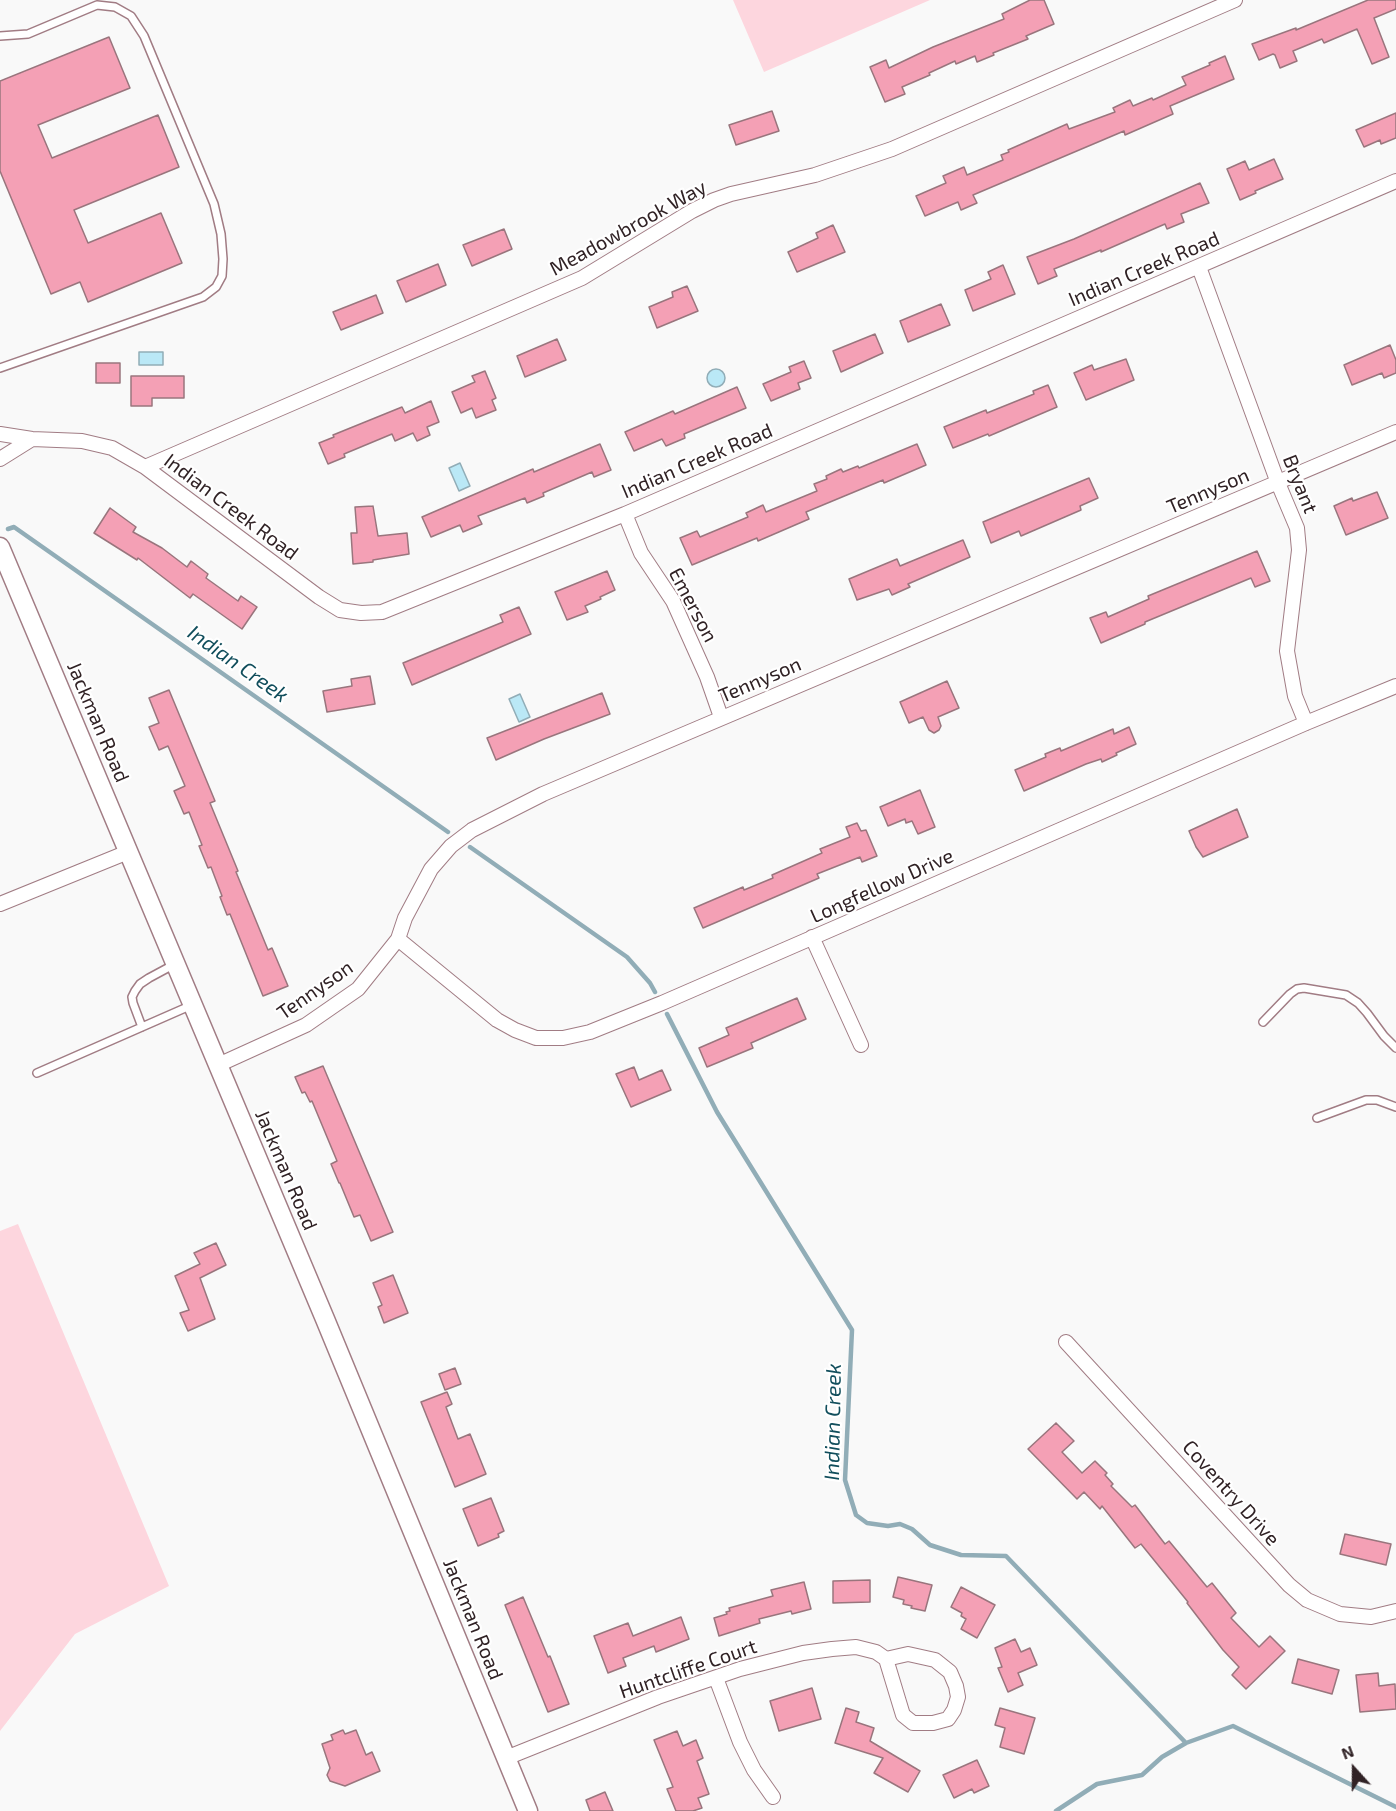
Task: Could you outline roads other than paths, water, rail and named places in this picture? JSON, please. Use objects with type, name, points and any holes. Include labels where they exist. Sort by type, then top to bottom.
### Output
[{"type":"street","name":"Meadowbrook Way","points":[[145,467],[582,278],[692,211],[714,201],[731,194],[815,175],[892,149],[1235,0]]},
{"type":"street","name":"Indian Creek Road","points":[[0,434],[99,444],[128,456],[319,597],[340,610],[361,613],[382,612],[625,514],[1396,181]]},
{"type":"street","name":"Bryant","points":[[1199,267],[1278,483],[1297,528],[1299,550],[1287,651],[1295,696],[1306,723]]},
{"type":"street","name":"Tennyson","points":[[218,1065],[306,1025],[358,989],[398,939],[405,918],[431,869],[451,846],[472,830],[543,794],[721,717],[1396,432]]},
{"type":"street","points":[[0,459],[32,439]]},
{"type":"street","name":"Emerson","points":[[625,514],[641,553],[673,601],[707,677],[721,717]]},
{"type":"street","name":"Jackman Road","points":[[0,547],[528,1811]]},
{"type":"street","name":"Longfellow Drive","points":[[398,939],[497,1020],[536,1038],[562,1038],[590,1032],[1396,686]]},
{"type":"street","points":[[0,904],[128,852]]},
{"type":"street","points":[[812,938],[861,1046]]},
{"type":"street","name":"Coventry Drive","points":[[1066,1342],[1288,1586],[1307,1600],[1340,1614],[1371,1617],[1396,1611]]},
{"type":"street","name":"Huntcliffe Court","points":[[506,1758],[658,1697],[740,1670],[803,1653],[832,1649],[856,1647],[876,1652],[886,1659],[903,1715],[913,1723],[933,1724],[948,1719],[958,1697],[950,1672],[935,1660],[908,1654],[886,1659]]},
{"type":"street","points":[[716,1678],[740,1742],[754,1770],[773,1797]]},
{"type":"lane","points":[[0,36],[28,34],[98,5],[116,7],[131,16],[144,36],[214,204],[221,234],[223,259],[222,276],[216,288],[203,297],[0,368]]},
{"type":"lane","points":[[142,1027],[133,1003],[132,997],[135,991],[140,984],[175,964]]},
{"type":"lane","points":[[1263,1022],[1297,989],[1304,988],[1346,996],[1368,1013],[1384,1036],[1396,1048]]},
{"type":"lane","points":[[37,1073],[192,1005]]},
{"type":"lane","points":[[1317,1119],[1366,1100],[1377,1100],[1396,1107]]},
{"type":"water","points":[[139,352],[163,352],[163,365],[139,365]]},
{"type":"water","points":[[716,369],[722,372],[725,378],[722,384],[716,387],[710,384],[707,378],[710,372]]},
{"type":"water","points":[[460,463],[470,486],[459,491],[449,468]]},
{"type":"water","points":[[520,694],[530,717],[519,722],[509,699]]},
{"type":"waterway","name":"Indian Creek","points":[[8,529],[14,527],[448,832]]},
{"type":"waterway","name":"Indian Creek","points":[[470,847],[627,957],[655,992]]},
{"type":"waterway","name":"Indian Creek","points":[[667,1014],[717,1112],[852,1330],[845,1480],[856,1515],[867,1523],[888,1526],[900,1524],[912,1529],[930,1545],[961,1555],[1006,1556],[1186,1743],[1233,1726],[1396,1807]]},
{"type":"waterway","points":[[1056,1811],[1097,1784],[1142,1775],[1162,1757],[1186,1743]]}]
